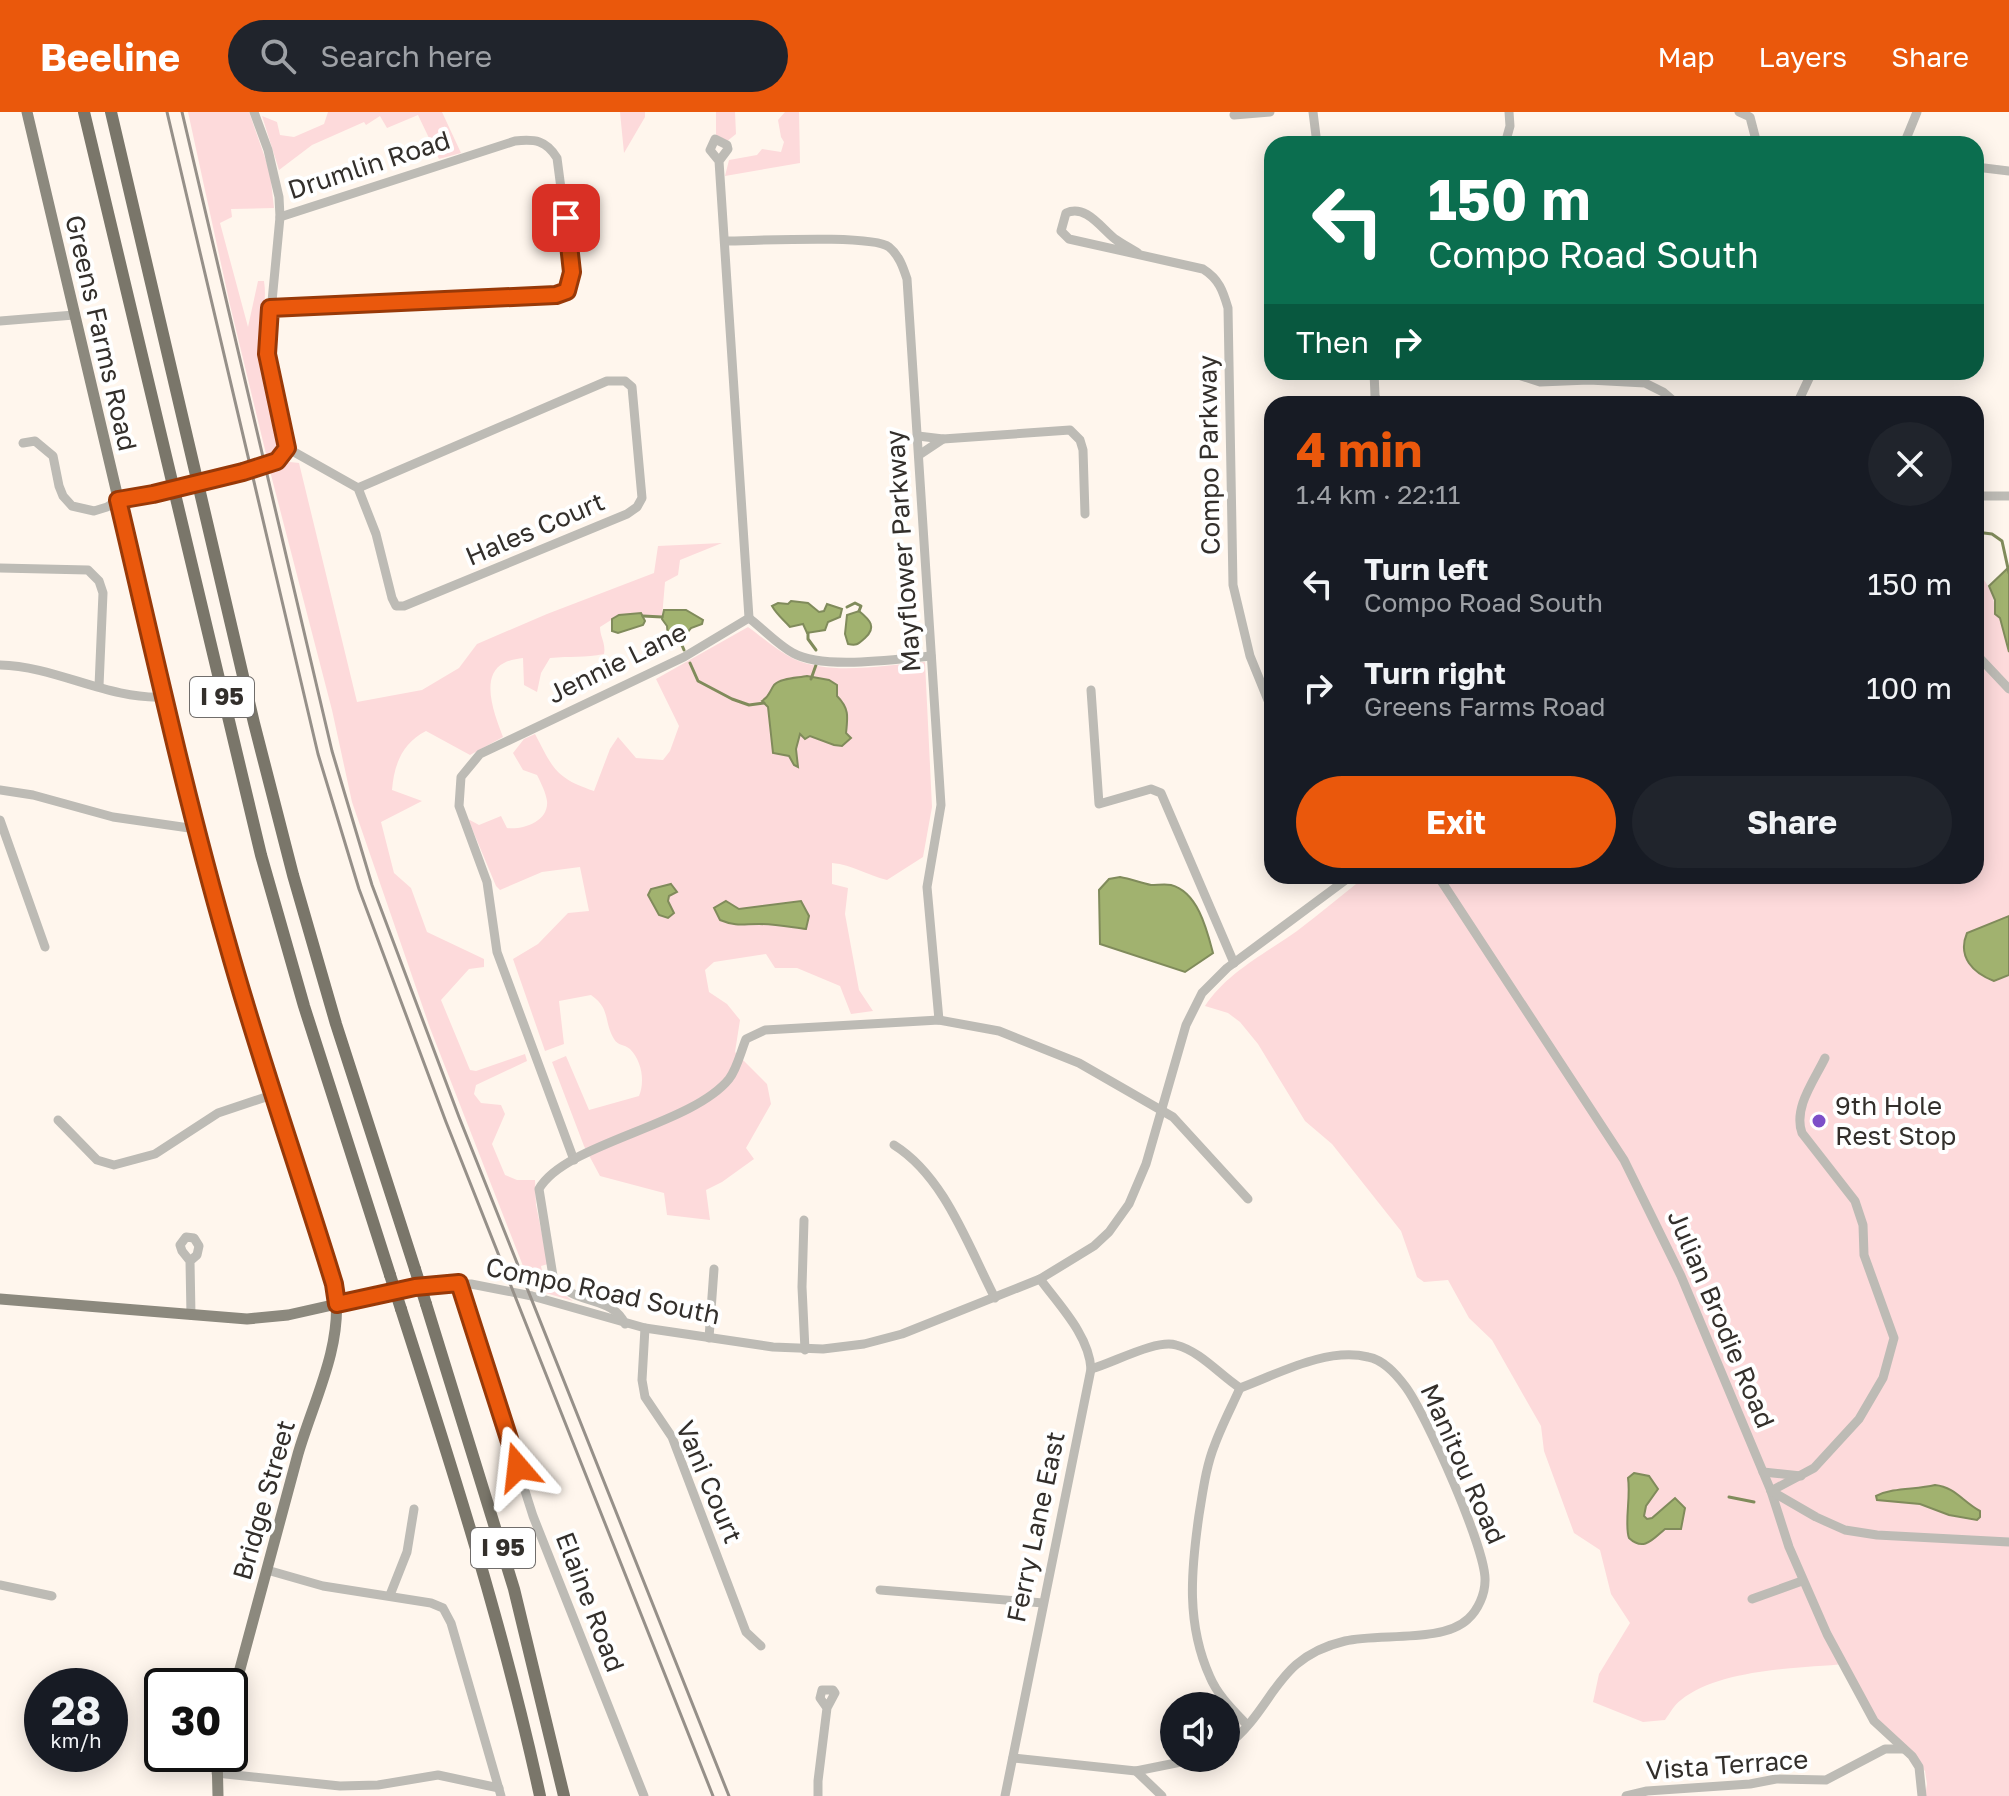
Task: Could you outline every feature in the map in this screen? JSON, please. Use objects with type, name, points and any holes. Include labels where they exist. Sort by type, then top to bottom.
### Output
[{"type":"highway","name":"I 95","points":[[84,112],[261,855],[304,1006],[484,1569],[540,1796]]},
{"type":"highway","name":"I 95","points":[[111,112],[289,859],[336,1024],[514,1589],[564,1796]]},
{"type":"main road","name":"Greens Farms Road","points":[[27,112],[196,829],[272,1095],[334,1284],[337,1304]]},
{"type":"main road","name":"Compo Road South","points":[[0,1299],[231,1318],[275,1317],[337,1304]]},
{"type":"main road","name":"Bridge Street","points":[[240,1668],[299,1450],[335,1335],[337,1304]]},
{"type":"main road","points":[[216,1773],[218,1796]]},
{"type":"street","points":[[23,443],[35,441],[53,456],[59,486],[72,506],[94,511],[118,500],[243,472],[273,462],[287,448],[267,354],[280,217],[275,175],[254,112]]},
{"type":"street","points":[[1234,115],[1270,112]]},
{"type":"street","points":[[1313,112],[1316,136]]},
{"type":"street","points":[[1507,136],[1509,112]]},
{"type":"street","points":[[1739,112],[1750,117],[1755,136]]},
{"type":"street","points":[[1907,136],[1917,112]]},
{"type":"street","name":"Drumlin Road","points":[[270,308],[546,296],[567,291],[572,272],[557,158],[540,140],[515,141],[280,217]]},
{"type":"street","points":[[719,161],[749,618],[795,654],[819,660],[845,662],[931,656]]},
{"type":"street","points":[[1984,168],[2009,171]]},
{"type":"street","name":"Compo Parkway","points":[[1138,253],[1081,211],[1066,213],[1061,226],[1065,237],[1203,269],[1215,277],[1223,291],[1228,308],[1233,585],[1250,656],[1264,690]]},
{"type":"street","name":"Mayflower Parkway","points":[[726,241],[861,241],[886,244],[898,256],[907,279],[941,805],[927,887],[939,1020]]},
{"type":"street","points":[[0,321],[74,315]]},
{"type":"street","points":[[1534,380],[1645,383],[1668,396]]},
{"type":"street","name":"Hales Court","points":[[607,381],[625,381],[632,387],[642,498],[637,507],[404,606],[396,606],[392,598],[376,534],[358,488],[607,381]]},
{"type":"street","points":[[918,436],[943,439],[1070,430],[1080,440],[1083,450],[1085,514]]},
{"type":"street","points":[[919,455],[943,439]]},
{"type":"street","points":[[287,448],[358,488]]},
{"type":"street","points":[[1984,496],[2009,496]]},
{"type":"street","points":[[0,568],[88,570],[99,581],[103,593],[99,686]]},
{"type":"street","name":"Jennie Lane","points":[[574,1160],[497,952],[487,882],[459,806],[461,777],[480,754],[684,657],[749,618]]},
{"type":"street","points":[[1984,662],[2009,689]]},
{"type":"street","points":[[0,665],[26,666],[139,697],[164,697]]},
{"type":"street","points":[[1091,690],[1099,804],[1151,789],[1161,793],[1234,963]]},
{"type":"street","points":[[0,790],[33,795],[113,817],[196,829]]},
{"type":"street","points":[[0,820],[45,947]]},
{"type":"street","name":"Compo Road South","points":[[337,1304],[415,1287],[459,1283],[532,1296],[645,1328],[805,1350],[876,1342],[995,1298],[1040,1279],[1081,1256],[1116,1224],[1139,1183],[1180,1041],[1193,1008],[1208,987],[1234,963],[1335,884]]},
{"type":"street","name":"Julian Brodie Road","points":[[1443,884],[1624,1160],[1681,1276],[1771,1491],[1802,1581],[1827,1634],[1879,1727],[1919,1767],[1922,1796]]},
{"type":"street","points":[[625,1324],[613,1308],[560,1288],[553,1276],[539,1189],[544,1181],[574,1160],[706,1098],[730,1078],[746,1039],[765,1030],[939,1020],[999,1031],[1078,1063],[1173,1117],[1248,1199]]},
{"type":"street","points":[[1771,1491],[1814,1468],[1859,1419],[1883,1378],[1894,1338],[1864,1255],[1863,1225],[1855,1201],[1798,1124],[1799,1111],[1825,1058]]},
{"type":"street","points":[[58,1120],[97,1160],[114,1165],[155,1154],[218,1113],[272,1095]]},
{"type":"street","points":[[894,1145],[923,1169],[943,1197],[995,1298]]},
{"type":"street","points":[[804,1220],[802,1287],[805,1350]]},
{"type":"street","points":[[190,1261],[191,1315]]},
{"type":"street","points":[[709,1338],[714,1269]]},
{"type":"street","points":[[1040,1279],[1078,1331],[1089,1353],[1091,1369],[1160,1345],[1175,1344],[1190,1351],[1240,1388],[1214,1445],[1204,1481],[1192,1568],[1191,1599],[1197,1638],[1210,1678],[1228,1705],[1247,1725]]},
{"type":"street","name":"Elaine Road","points":[[459,1283],[533,1516],[644,1796]]},
{"type":"street","name":"Vani Court","points":[[645,1328],[642,1380],[645,1397],[672,1437],[746,1632],[761,1646]]},
{"type":"street","name":"Manitou Road","points":[[1240,1388],[1312,1361],[1341,1356],[1368,1357],[1386,1365],[1406,1387],[1425,1420],[1472,1528],[1483,1562],[1485,1581],[1480,1602],[1468,1620],[1449,1630],[1346,1640],[1318,1649],[1298,1660],[1240,1736]]},
{"type":"street","name":"Ferry Lane East","points":[[1005,1796],[1091,1369]]},
{"type":"street","points":[[1763,1472],[1801,1476]]},
{"type":"street","points":[[1771,1491],[1845,1530],[1877,1535],[2009,1542]]},
{"type":"street","points":[[390,1595],[407,1552],[414,1524],[414,1509]]},
{"type":"street","points":[[267,1570],[323,1586],[390,1595],[443,1608],[451,1623],[500,1792]]},
{"type":"street","points":[[1752,1599],[1802,1581]]},
{"type":"street","points":[[0,1585],[52,1596]]},
{"type":"street","points":[[880,1590],[1043,1603]]},
{"type":"street","points":[[818,1796],[827,1708]]},
{"type":"street","points":[[1872,1756],[1881,1739],[1879,1727]]},
{"type":"street","name":"Vista Terrace","points":[[1626,1796],[1647,1791],[1750,1784],[1776,1779],[1826,1780],[1885,1749],[1903,1749]]},
{"type":"street","points":[[1013,1758],[1136,1771],[1160,1766]]},
{"type":"street","points":[[1136,1771],[1162,1796]]},
{"type":"street","points":[[216,1773],[340,1786],[378,1785],[438,1775],[500,1792]]},
{"type":"shaded area","points":[[188,112],[249,112],[270,172],[274,208],[231,209],[232,217],[220,223],[248,327],[258,281],[264,281],[262,360],[279,440],[274,454],[267,458],[230,305]]},
{"type":"shaded area","points":[[328,112],[442,112],[461,153],[439,159],[418,115],[387,128],[380,116],[366,125],[364,122],[312,145],[279,170],[262,116],[277,122],[280,135],[294,137],[324,124]]},
{"type":"shaded area","points":[[620,112],[645,112],[624,153]]},
{"type":"shaded area","points":[[716,112],[735,112],[736,134],[726,142],[716,135]]},
{"type":"shaded area","points":[[785,112],[799,112],[800,163],[725,176],[729,160],[757,155],[762,149],[781,152],[784,142],[778,120]]},
{"type":"shaded area","points":[[290,462],[299,463],[357,702],[422,690],[459,668],[477,644],[654,573],[658,546],[722,543],[680,560],[678,575],[665,582],[662,617],[643,616],[640,613],[619,615],[600,627],[604,654],[550,658],[541,673],[537,692],[524,685],[523,658],[506,662],[496,669],[490,687],[491,698],[503,737],[470,755],[426,731],[418,736],[401,756],[392,790],[422,801],[381,822],[394,873],[411,888],[427,932],[484,959],[484,967],[469,969],[441,1000],[470,1070],[476,1071],[525,1054],[527,1061],[476,1085],[474,1094],[481,1103],[501,1105],[505,1114],[492,1144],[505,1175],[517,1180],[535,1180],[536,1205],[548,1264],[541,1266],[544,1280],[573,1301],[532,1289],[430,1028],[352,802],[332,710],[270,471]]},
{"type":"shaded area","points":[[2009,567],[2009,652],[1989,586]]},
{"type":"shaded area","points":[[1984,580],[1994,601],[1995,614],[2000,618],[2009,652],[2009,1796],[1925,1796],[1925,1771],[1878,1720],[1846,1664],[1760,1672],[1716,1682],[1681,1700],[1665,1720],[1643,1722],[1593,1702],[1599,1674],[1630,1623],[1611,1594],[1600,1550],[1574,1533],[1544,1451],[1541,1426],[1492,1340],[1469,1318],[1448,1280],[1424,1282],[1417,1277],[1401,1231],[1332,1144],[1305,1121],[1258,1044],[1228,1013],[1205,1006],[1235,974],[1297,931],[1356,884],[1984,884]]},
{"type":"shaded area","points":[[791,601],[808,603],[819,612],[824,611],[827,604],[842,609],[840,617],[828,622],[825,630],[807,633],[803,624],[790,627],[772,606]]},
{"type":"shaded area","points":[[664,610],[686,610],[703,620],[702,624],[691,628],[677,645],[668,638],[667,626],[662,619]]},
{"type":"shaded area","points":[[859,611],[869,621],[871,630],[859,643],[848,644],[845,634],[847,615]]},
{"type":"shaded area","points":[[641,613],[645,621],[643,625],[618,633],[612,631],[612,619],[619,615]]},
{"type":"shaded area","points":[[748,627],[788,656],[809,664],[859,668],[925,662],[932,807],[923,857],[887,880],[832,863],[832,884],[848,888],[845,914],[859,990],[873,1011],[851,1014],[840,986],[797,968],[775,968],[766,954],[714,962],[705,970],[709,992],[727,1004],[740,1020],[735,1052],[767,1084],[771,1104],[746,1148],[754,1159],[706,1190],[710,1220],[667,1215],[664,1193],[600,1176],[584,1146],[552,1062],[566,1056],[589,1110],[639,1096],[642,1078],[640,1065],[630,1049],[616,1041],[604,1010],[591,995],[559,1001],[564,1044],[545,1051],[513,959],[538,944],[568,913],[589,911],[580,867],[542,872],[500,890],[468,819],[479,825],[501,816],[507,828],[514,828],[528,826],[544,814],[546,798],[537,775],[523,770],[513,753],[524,739],[535,734],[546,755],[563,776],[594,791],[610,749],[618,737],[636,758],[663,760],[670,751],[679,726],[656,679]]},
{"type":"shaded area","points":[[807,676],[829,680],[837,685],[837,696],[847,713],[846,733],[851,738],[842,746],[810,736],[805,739],[800,734],[796,749],[798,767],[789,756],[773,753],[768,707],[762,701],[777,683]]},
{"type":"shaded area","points":[[1120,877],[1151,885],[1171,885],[1188,895],[1200,913],[1213,953],[1185,972],[1100,944],[1099,890],[1109,879]]},
{"type":"shaded area","points":[[671,884],[677,892],[669,896],[674,913],[668,918],[659,915],[648,895],[651,889]]},
{"type":"shaded area","points":[[726,901],[739,909],[801,901],[809,916],[806,929],[771,924],[740,925],[720,920],[714,908]]},
{"type":"shaded area","points":[[2009,916],[2009,975],[1994,981],[1980,974],[1969,963],[1964,942],[1967,933]]},
{"type":"shaded area","points":[[1634,1473],[1649,1476],[1658,1489],[1646,1506],[1644,1516],[1652,1518],[1675,1498],[1685,1508],[1681,1529],[1665,1529],[1644,1544],[1629,1538],[1628,1478]]},
{"type":"shaded area","points":[[1935,1485],[1954,1492],[1980,1511],[1980,1517],[1977,1520],[1949,1515],[1920,1504],[1877,1500],[1876,1496],[1890,1491]]},
{"type":"waterway","points":[[1984,533],[2002,541],[2009,573]]},
{"type":"waterway","points":[[847,607],[855,603],[861,606],[859,611]]},
{"type":"waterway","points":[[643,616],[662,617]]},
{"type":"waterway","points":[[808,633],[808,639],[816,650]]},
{"type":"waterway","points":[[681,643],[684,650]]},
{"type":"waterway","points":[[690,663],[698,681],[749,705],[764,703]]},
{"type":"waterway","points":[[811,679],[816,665]]},
{"type":"waterway","points":[[1729,1497],[1754,1502]]},
{"type":"railway","points":[[167,112],[318,754],[359,889],[446,1122],[713,1796]]},
{"type":"railway","points":[[182,112],[332,751],[372,885],[459,1117],[729,1796]]},
{"type":"place","name":"9th Hole Rest Stop","points":[[1819,1121]]},
{"type":"route","points":[[518,1467],[459,1283],[415,1287],[337,1304],[334,1284],[272,1095],[219,914],[118,500],[218,479],[277,461],[283,455],[287,448],[267,354],[270,308],[556,295],[567,291],[571,282],[566,218]]}]
